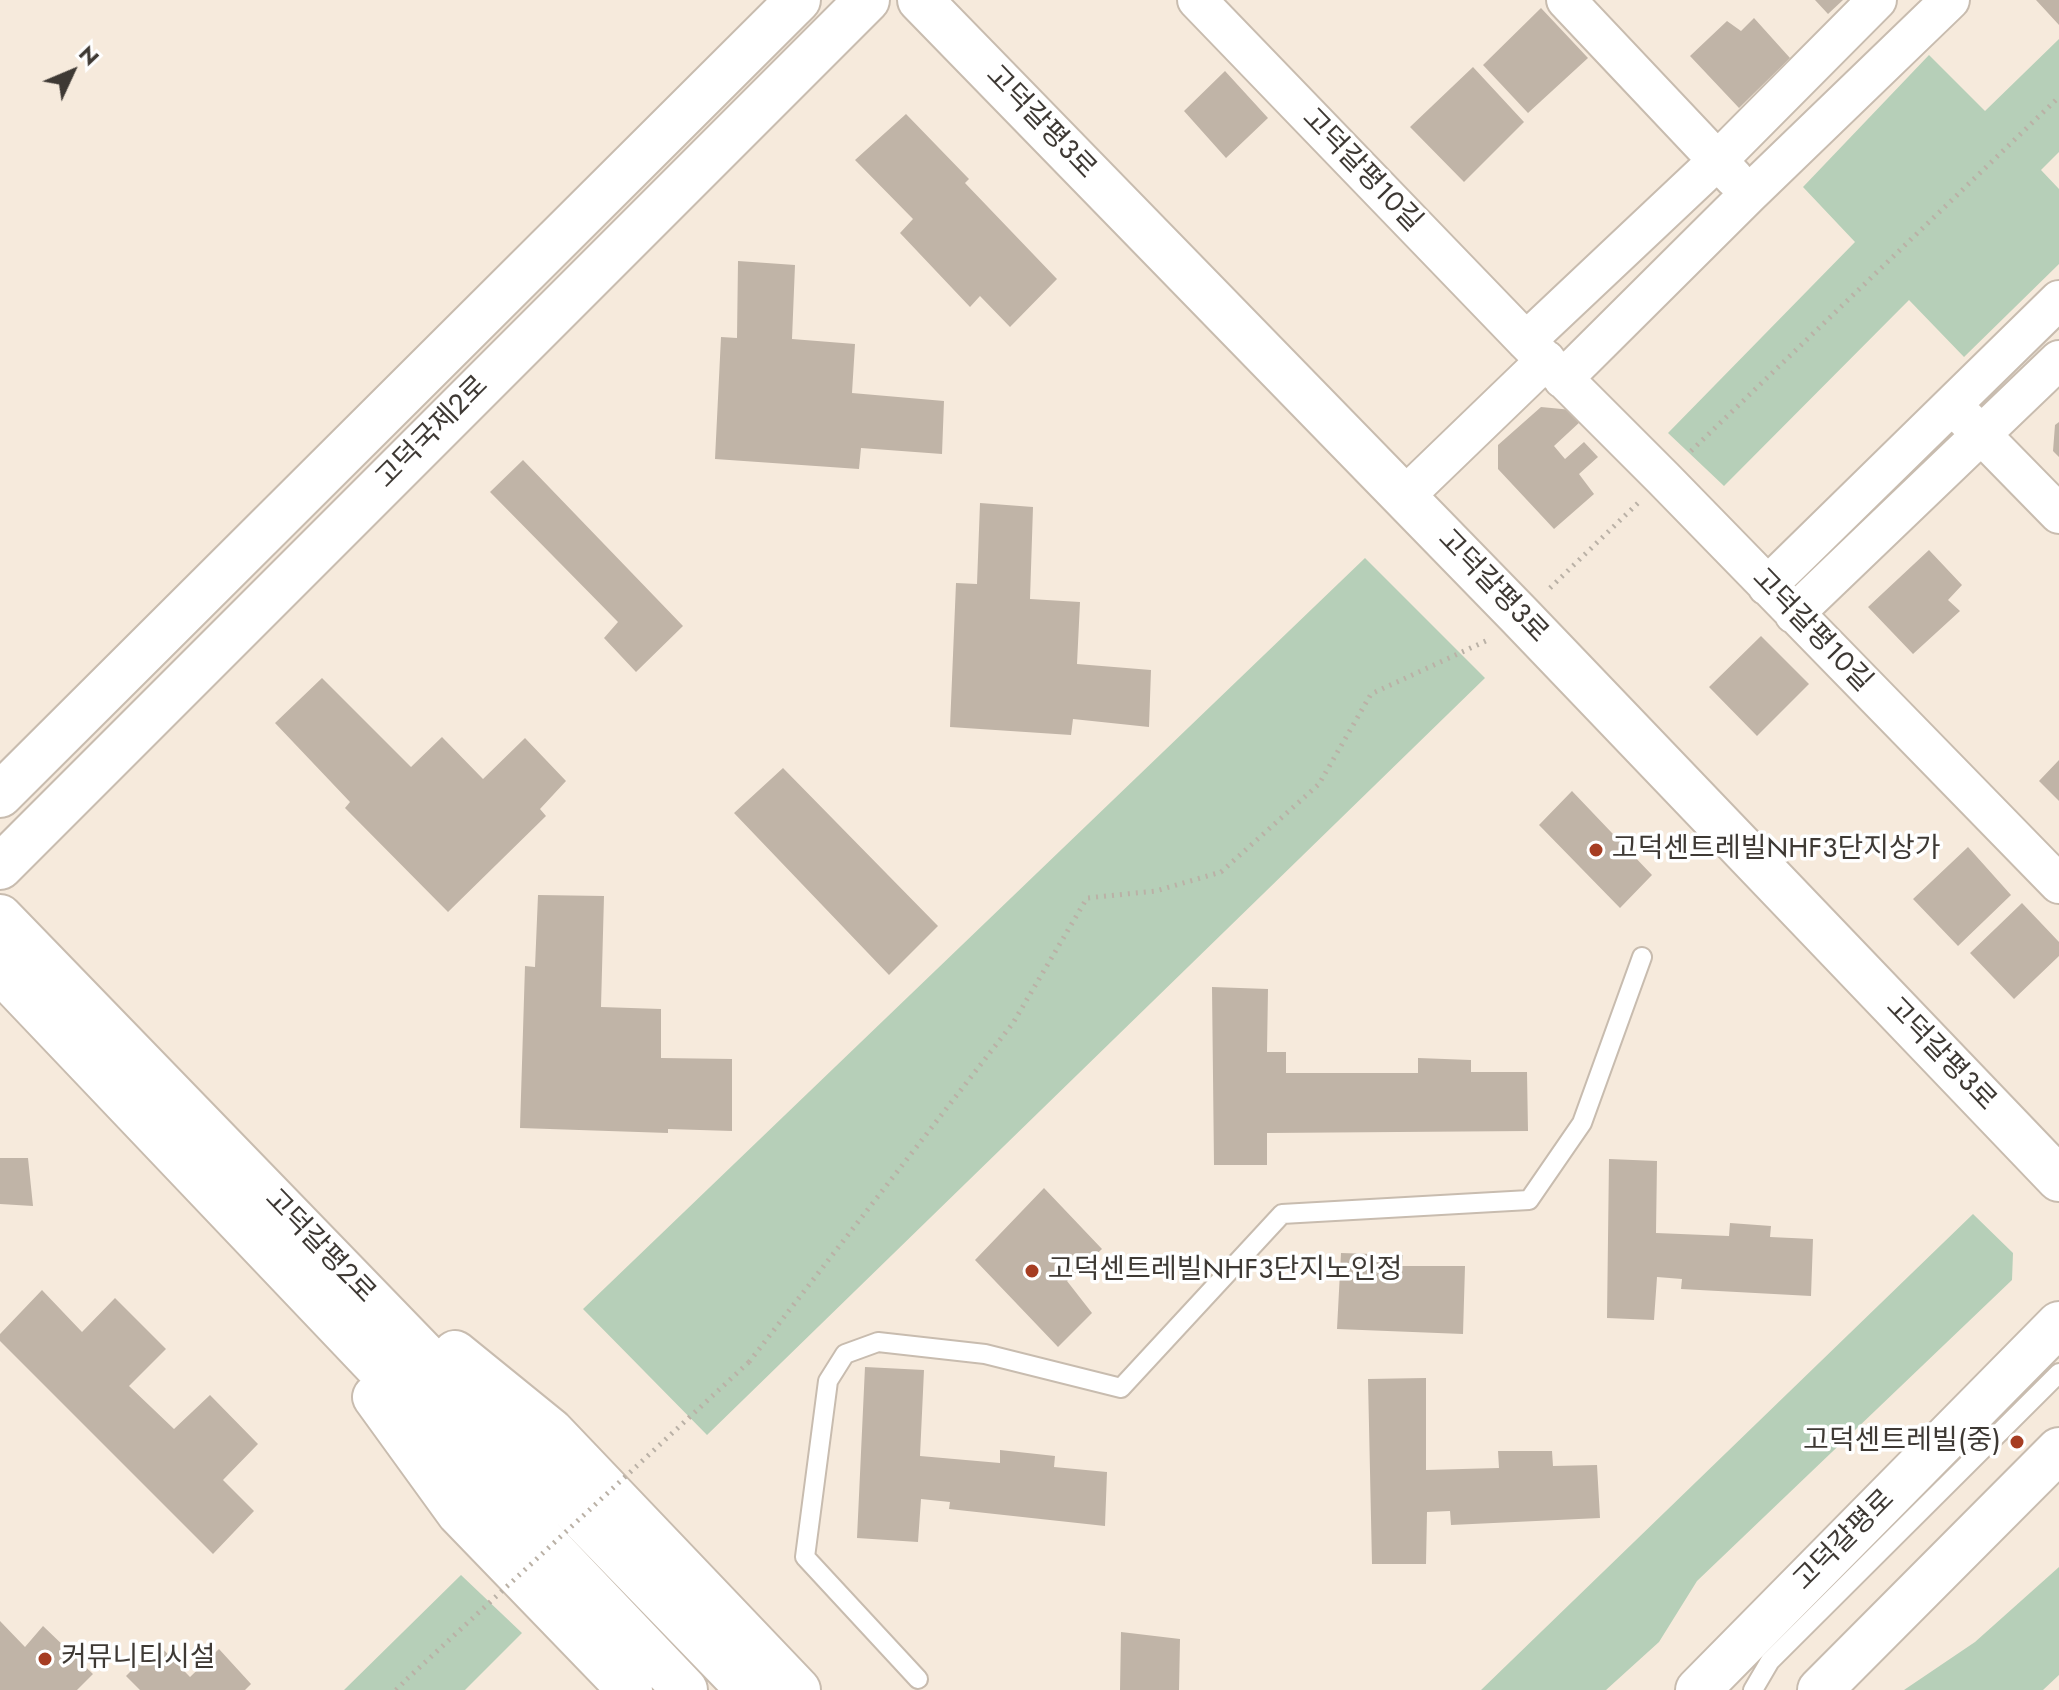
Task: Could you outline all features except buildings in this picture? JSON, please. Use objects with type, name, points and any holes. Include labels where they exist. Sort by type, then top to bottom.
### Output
[{"type":"street","name":"고덕국제2로","points":[[0,795],[798,0]]},
{"type":"street","name":"고덕국제2로","points":[[0,867],[867,0]]},
{"type":"street","name":"고덕갈평3로","points":[[920,0],[1520,616],[2059,1179]]},
{"type":"street","name":"고덕갈평10길","points":[[1197,0],[2059,884]]},
{"type":"street","points":[[1566,0],[1749,194]]},
{"type":"street","points":[[1404,497],[1545,360],[1717,161],[1877,0]]},
{"type":"street","points":[[1545,360],[1749,194],[1950,0]]},
{"type":"street","points":[[1767,586],[2059,300]]},
{"type":"street","points":[[1794,614],[2059,360]]},
{"type":"street","points":[[1953,405],[2059,514]]},
{"type":"street","name":"고덕갈평2로","points":[[0,917],[288,1242],[605,1608],[685,1690]]},
{"type":"street","name":"고덕갈평2로","points":[[0,970],[639,1577],[749,1690]]},
{"type":"street","points":[[288,1242],[459,1513],[630,1690]]},
{"type":"street","points":[[288,1242],[551,1431],[798,1690]]},
{"type":"street","name":"고덕갈평로","points":[[1698,1690],[2059,1324]]},
{"type":"street","points":[[1820,1690],[2059,1450]]},
{"type":"lane","points":[[918,1679],[805,1557],[828,1381],[845,1354],[878,1342],[985,1354],[1121,1388],[1282,1214],[1529,1200],[1582,1123],[1642,957]]},
{"type":"lane","points":[[1753,1690],[1770,1661],[2059,1373]]},
{"type":"path","points":[[396,1690],[749,1362],[1013,1023],[1087,898],[1156,891],[1221,872],[1319,784],[1371,694],[1500,634],[2059,97]]},
{"type":"green space","points":[[2059,39],[2059,152],[2041,170],[2059,189],[2059,264],[1964,357],[1909,300],[1724,486],[1668,433],[1855,242],[1803,187],[1929,55],[1985,111]]},
{"type":"green space","points":[[1365,558],[1485,678],[707,1435],[583,1309]]},
{"type":"green space","points":[[1973,1214],[2013,1253],[2012,1280],[1697,1581],[1659,1642],[1606,1690],[1481,1690]]},
{"type":"green space","points":[[2059,1567],[2059,1675],[2043,1690],[1904,1690],[1975,1642]]},
{"type":"green space","points":[[461,1575],[522,1633],[465,1690],[344,1690]]},
{"type":"place","name":"고덕센트레빌NHF3단지상가","points":[[1596,850]]},
{"type":"place","name":"고덕센트레빌NHF3단지노인정","points":[[1032,1271]]},
{"type":"place","name":"고덕센트레빌(중)","points":[[2017,1442]]},
{"type":"place","name":"커뮤니티시설","points":[[45,1659]]}]
